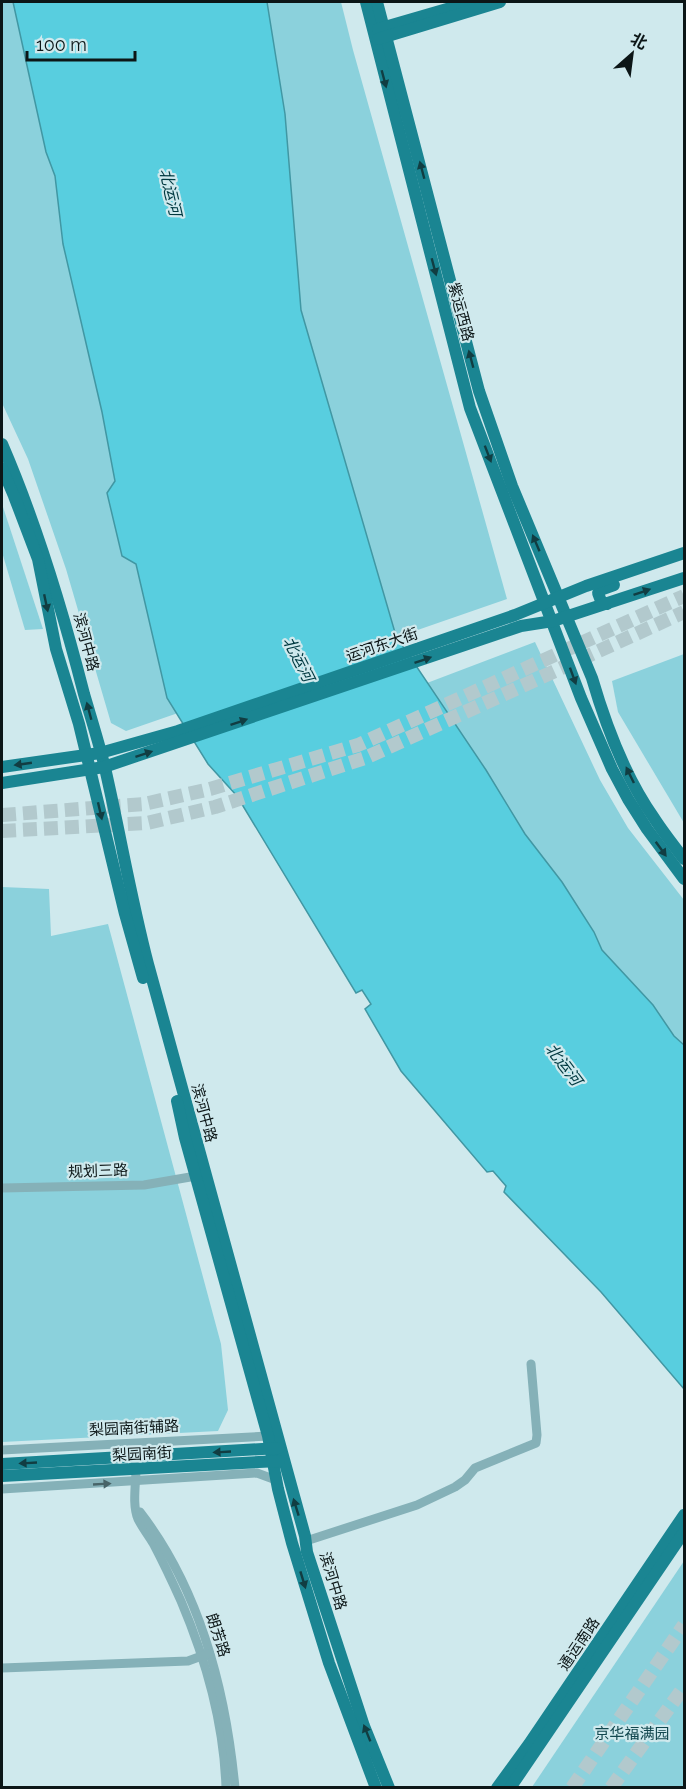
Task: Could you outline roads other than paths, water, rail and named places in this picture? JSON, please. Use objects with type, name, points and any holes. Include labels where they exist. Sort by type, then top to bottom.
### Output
[{"type":"main road","name":"紫运西路","points":[[366,2],[379,34],[479,391],[513,486],[592,678],[601,710],[633,782],[652,817],[684,859]]},
{"type":"main road","name":"紫运西路","points":[[377,2],[379,34],[470,408],[581,698],[617,779],[647,830],[684,879]]},
{"type":"main road","points":[[379,34],[471,2]]},
{"type":"main road","points":[[379,34],[500,2]]},
{"type":"main road","name":"滨河中路","points":[[2,444],[23,492],[46,556],[73,647],[104,767],[145,954],[277,1455],[364,1726],[389,1788]]},
{"type":"main road","name":"滨河中路","points":[[2,468],[38,559],[56,650],[90,769],[125,915],[171,1071],[184,1138],[268,1436],[277,1455],[276,1480],[292,1543],[315,1623],[376,1788]]},
{"type":"main road","name":"运河东大街","points":[[2,783],[104,767],[181,736],[518,621],[558,597],[684,553]]},
{"type":"main road","points":[[607,604],[599,598],[600,590],[633,578],[652,565]]},
{"type":"main road","name":"运河东大街","points":[[518,621],[553,621],[684,578]]},
{"type":"main road","name":"运河东大街","points":[[2,767],[100,753],[181,736]]},
{"type":"main road","name":"梨园南街","points":[[2,1464],[277,1455]]},
{"type":"main road","name":"梨园南街","points":[[2,1476],[136,1475],[277,1455]]},
{"type":"main road","name":"通运南路","points":[[497,1788],[684,1515]]},
{"type":"main road","name":"通运南路","points":[[510,1788],[684,1532]]},
{"type":"street","name":"规划三路","points":[[2,1188],[144,1185],[196,1176]]},
{"type":"street","points":[[306,1541],[417,1505],[455,1487],[465,1480],[475,1468],[536,1443],[531,1364]]},
{"type":"street","name":"梨园南街辅路","points":[[2,1450],[268,1436]]},
{"type":"street","points":[[2,1489],[136,1475],[257,1473],[276,1480]]},
{"type":"street","name":"朗芳路","points":[[136,1475],[136,1506],[154,1530],[169,1556],[198,1617],[220,1733],[226,1788]]},
{"type":"street","points":[[2,1668],[188,1661],[206,1654]]},
{"type":"street","name":"朗芳路","points":[[206,1654],[229,1733],[234,1788]]},
{"type":"water","name":"北运河","points":[[13,2],[267,2],[285,114],[301,310],[396,636],[486,770],[525,834],[562,882],[594,932],[602,950],[653,1005],[674,1036],[684,1045],[684,1389],[601,1292],[504,1192],[506,1186],[493,1171],[487,1172],[401,1071],[365,1009],[371,1004],[362,990],[356,993],[237,796],[208,764],[167,698],[136,564],[122,556],[107,493],[115,481],[102,412],[63,244],[55,176],[46,152]]},
{"type":"tunnel","points":[[2,815],[144,804],[210,789],[358,745],[684,596]]},
{"type":"tunnel","points":[[2,831],[147,823],[215,807],[365,758],[684,612]]},
{"type":"tunnel","points":[[572,1788],[684,1625]]},
{"type":"tunnel","points":[[611,1788],[684,1687]]},
{"type":"park label","name":"京华福满园","points":[[632,1734]]}]
